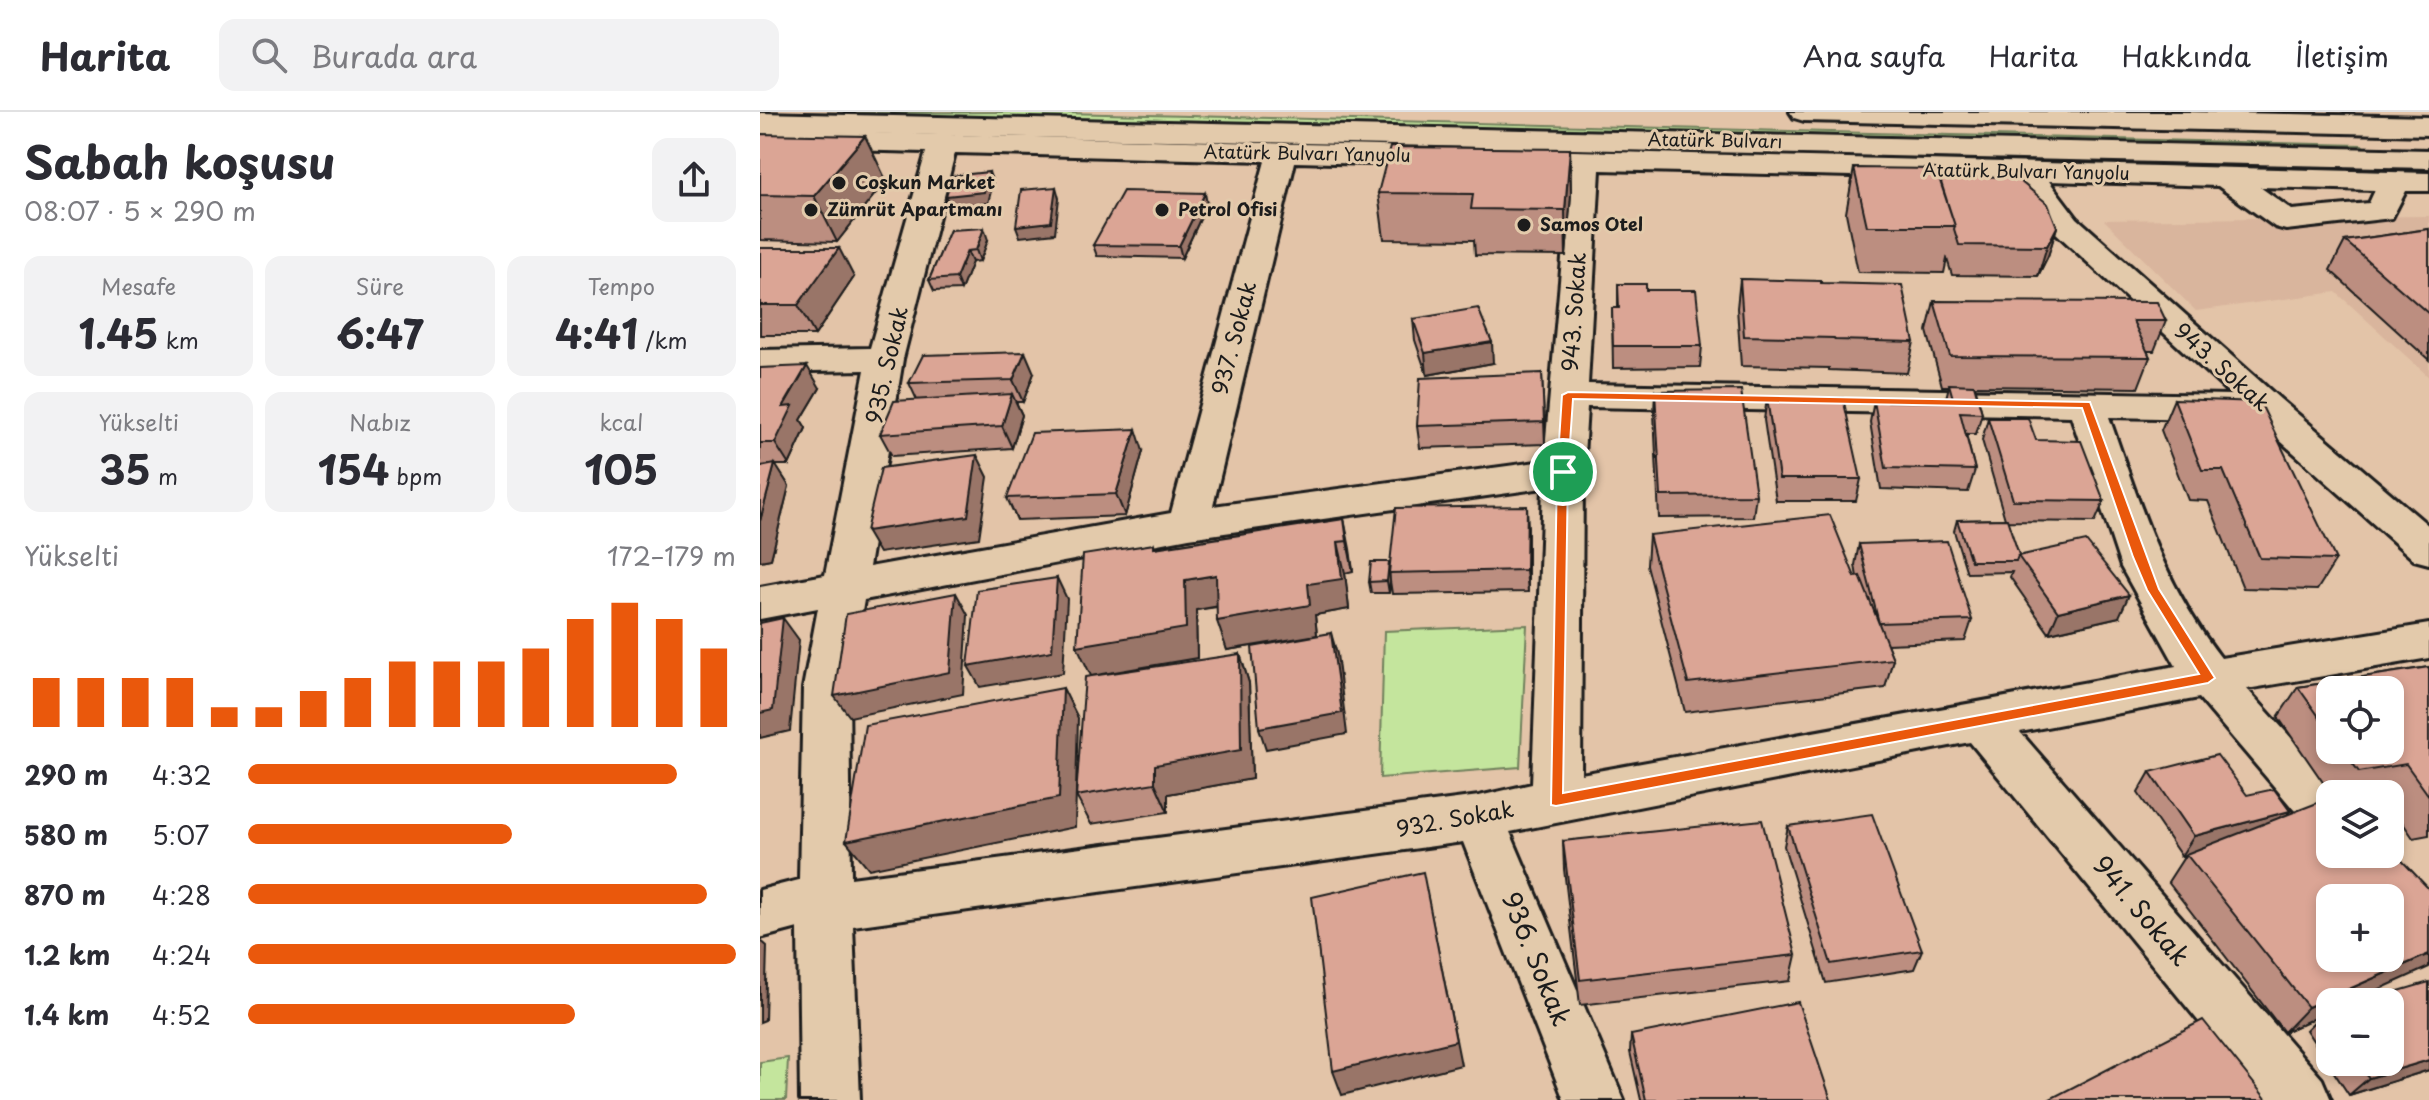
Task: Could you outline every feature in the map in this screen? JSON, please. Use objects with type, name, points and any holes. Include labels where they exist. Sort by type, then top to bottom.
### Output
[{"type":"main road","name":"Atatürk Bulvarı","points":[[1804,112],[2429,126]]},
{"type":"main road","name":"Atatürk Bulvarı","points":[[760,122],[2429,159]]},
{"type":"main road","points":[[760,139],[1085,149],[1118,176],[1220,178],[1282,153]]},
{"type":"main road","name":"935. Sokak","points":[[825,906],[826,688],[885,359],[943,143]]},
{"type":"main road","name":"Atatürk Bulvarı Yanyolu","points":[[1282,153],[2429,182]]},
{"type":"main road","name":"937. Sokak","points":[[1189,524],[1203,457],[1282,153]]},
{"type":"main road","name":"943. Sokak","points":[[1556,800],[1563,472],[1586,159]]},
{"type":"main road","name":"943. Sokak","points":[[2027,173],[2066,225],[2267,408],[2429,549]]},
{"type":"main road","points":[[2226,177],[2286,220],[2381,211],[2395,181]]},
{"type":"main road","points":[[760,361],[885,359]]},
{"type":"main road","points":[[1568,395],[2267,408]]},
{"type":"main road","points":[[2086,404],[2139,557],[2154,590],[2208,678],[2316,800]]},
{"type":"main road","points":[[760,603],[1189,524],[1563,472]]},
{"type":"main road","name":"932. Sokak","points":[[760,914],[802,903],[825,906],[1479,818],[1556,800],[2208,678],[2429,641]]},
{"type":"main road","name":"941. Sokak","points":[[1982,722],[2301,1100]]},
{"type":"main road","name":"936. Sokak","points":[[1479,818],[1594,1100]]},
{"type":"main road","points":[[825,906],[830,1100]]},
{"type":"shaded area","points":[[2429,216],[2429,377],[2336,292],[2196,311],[2104,220]]},
{"type":"green space","points":[[1023,112],[2362,145],[2369,154],[760,113]]},
{"type":"green space","points":[[1527,625],[1520,767],[1380,778],[1384,631]]},
{"type":"green space","points":[[788,1058],[786,1100],[760,1100],[760,1062]]},
{"type":"building","points":[[760,134],[865,136],[814,196],[760,195]]},
{"type":"building","points":[[1390,147],[1570,149],[1565,210],[1471,209],[1473,194],[1378,193]]},
{"type":"building","points":[[1854,168],[1936,169],[1955,226],[1867,226]]},
{"type":"building","points":[[989,172],[984,192],[946,196],[952,176]]},
{"type":"building","points":[[1939,176],[2015,177],[2048,204],[2057,227],[2047,246],[1959,245]]},
{"type":"building","points":[[1056,187],[1051,222],[1016,226],[1021,190]]},
{"type":"building","points":[[1123,191],[1205,193],[1179,246],[1093,245]]},
{"type":"building","points":[[984,228],[976,250],[967,251],[956,278],[929,280],[950,230]]},
{"type":"building","points":[[2429,229],[2429,314],[2345,241]]},
{"type":"building","points":[[760,248],[839,248],[798,305],[760,305]]},
{"type":"building","points":[[1740,279],[1902,285],[1914,342],[1744,336]]},
{"type":"building","points":[[1618,284],[1646,284],[1646,290],[1696,290],[1702,346],[1613,346],[1612,308],[1619,308]]},
{"type":"building","points":[[1934,301],[2157,302],[2166,321],[2133,321],[2150,357],[1950,356]]},
{"type":"building","points":[[1478,308],[1492,342],[1425,353],[1413,319]]},
{"type":"building","points":[[1025,352],[1013,380],[909,383],[923,355]]},
{"type":"building","points":[[807,366],[783,407],[793,406],[775,443],[760,443],[760,368]]},
{"type":"building","points":[[1542,373],[1544,422],[1417,426],[1420,378]]},
{"type":"building","points":[[1949,384],[1974,385],[1982,413],[1960,412],[1975,470],[1886,468],[1874,401],[1954,402]]},
{"type":"building","points":[[1741,390],[1756,495],[1661,496],[1655,391]]},
{"type":"building","points":[[1012,394],[1002,426],[880,434],[894,401]]},
{"type":"building","points":[[1767,398],[1843,398],[1861,479],[1779,479]]},
{"type":"building","points":[[2174,399],[2260,402],[2336,560],[2260,558],[2223,470],[2202,470]]},
{"type":"building","points":[[1988,418],[2028,418],[2036,440],[2081,441],[2104,501],[2013,500]]},
{"type":"building","points":[[1136,429],[1116,494],[1007,498],[1032,433]]},
{"type":"building","points":[[977,455],[968,516],[866,531],[881,468]]},
{"type":"building","points":[[775,464],[760,521],[760,467]]},
{"type":"building","points":[[1527,506],[1526,570],[1389,573],[1396,508]]},
{"type":"building","points":[[1830,515],[1855,577],[1860,576],[1893,659],[1688,683],[1649,535]]},
{"type":"building","points":[[1344,519],[1347,541],[1338,542],[1342,579],[1308,584],[1310,605],[1217,621],[1216,575],[1185,580],[1186,628],[1077,646],[1083,555],[1154,544],[1154,548]]},
{"type":"building","points":[[2007,519],[2019,555],[2016,561],[1971,561],[1957,520]]},
{"type":"building","points":[[1947,541],[1972,620],[1879,623],[1859,544]]},
{"type":"building","points":[[2086,541],[2129,595],[2058,612],[2018,556]]},
{"type":"building","points":[[1371,562],[1389,562],[1387,581],[1369,582]]},
{"type":"building","points":[[1057,578],[1052,651],[968,666],[977,590]]},
{"type":"building","points":[[956,593],[950,672],[834,696],[846,614]]},
{"type":"building","points":[[783,618],[773,710],[760,713],[760,623]]},
{"type":"building","points":[[1331,633],[1342,713],[1259,728],[1252,647]]},
{"type":"building","points":[[1240,654],[1241,750],[1155,765],[1155,783],[1076,796],[1085,677]]},
{"type":"building","points":[[2429,667],[2429,796],[2406,764],[2359,772],[2353,764],[2404,764],[2404,676],[2370,676]]},
{"type":"building","points":[[2316,684],[2316,712],[2298,687]]},
{"type":"building","points":[[1063,688],[1059,798],[846,841],[865,725]]},
{"type":"building","points":[[2217,755],[2247,795],[2274,789],[2290,811],[2194,836],[2150,772]]},
{"type":"building","points":[[2316,803],[2316,868],[2404,868],[2404,863],[2429,889],[2429,954],[2404,965],[2404,884],[2316,884],[2316,972],[2388,972],[2351,988],[2316,988],[2316,1003],[2308,1007],[2186,854]]},
{"type":"building","points":[[1872,814],[1922,950],[1831,964],[1788,826]]},
{"type":"building","points":[[1762,820],[1796,955],[1580,980],[1563,841]]},
{"type":"building","points":[[1423,872],[1456,1041],[1333,1071],[1312,897]]},
{"type":"building","points":[[2429,982],[2429,1060],[2404,1068],[2404,989]]},
{"type":"building","points":[[1798,1002],[1831,1100],[1646,1100],[1631,1035]]},
{"type":"building","points":[[2203,1020],[2267,1100],[2050,1099]]},
{"type":"place","name":"Coşkun Market","points":[[839,183]]},
{"type":"place","name":"Zümrüt Apartmanı","points":[[811,210]]},
{"type":"place","name":"Petrol Ofisi","points":[[1162,210]]},
{"type":"place","name":"Samos Otel","points":[[1524,225]]},
{"type":"route","points":[[1568,395],[2086,404],[2139,557],[2154,590],[2208,678],[1556,800],[1563,472],[1568,395]]}]
